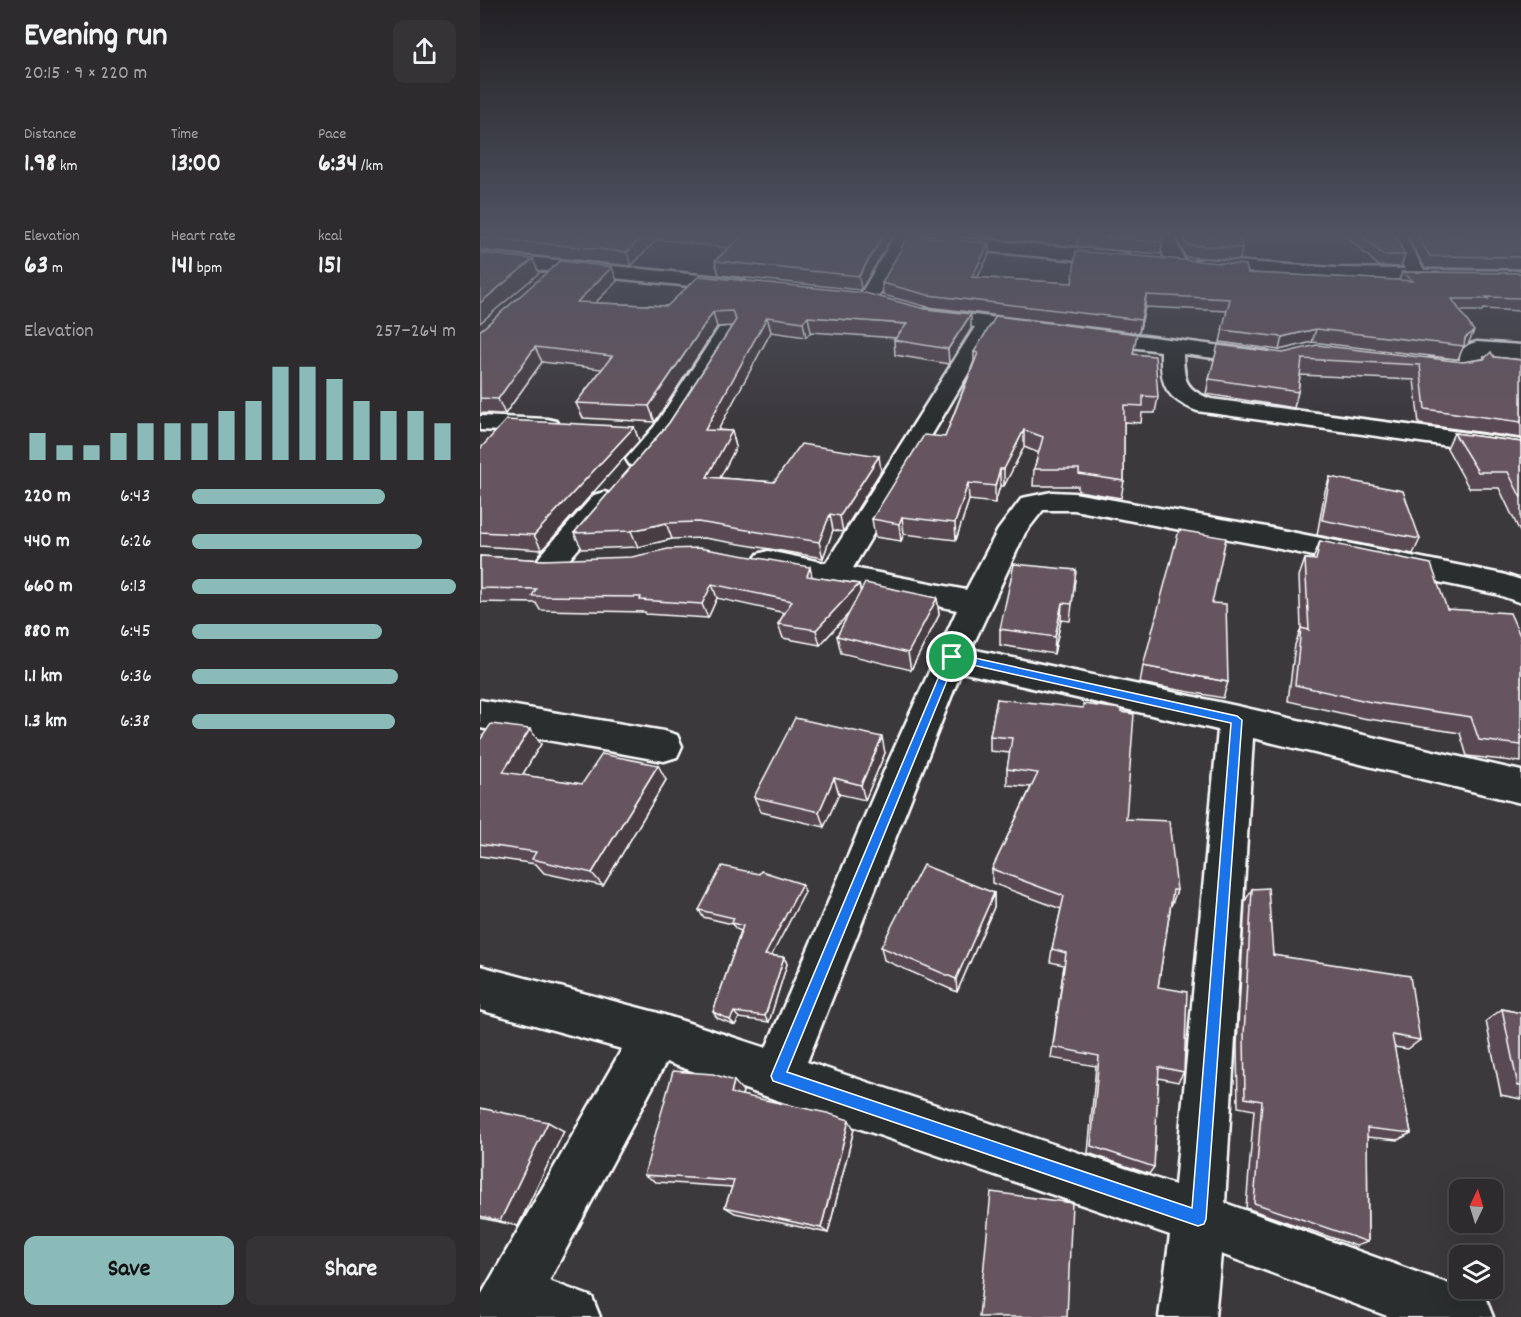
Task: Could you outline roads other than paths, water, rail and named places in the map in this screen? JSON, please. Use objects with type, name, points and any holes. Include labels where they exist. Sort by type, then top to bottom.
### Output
[{"type":"street","points":[[852,297],[927,315],[1279,359]]},
{"type":"street","points":[[887,304],[888,297]]},
{"type":"street","points":[[834,573],[988,323]]},
{"type":"street","points":[[584,561],[539,562],[622,480],[651,431],[727,333]]},
{"type":"street","points":[[1172,346],[1172,381],[1178,391],[1188,400],[1206,406],[1521,448]]},
{"type":"street","points":[[1412,363],[1463,368],[1472,364],[1471,352],[1477,349],[1521,352]]},
{"type":"street","points":[[480,423],[569,427]]},
{"type":"street","points":[[778,1076],[974,603],[1019,516],[1032,504],[1060,501],[1145,514],[1502,585],[1521,592]]},
{"type":"street","points":[[736,556],[834,573],[974,603]]},
{"type":"street","points":[[952,657],[1521,786]]},
{"type":"street","points":[[480,714],[664,746]]},
{"type":"street","points":[[1187,1317],[1198,1219],[1237,720]]},
{"type":"street","points":[[480,988],[654,1035],[778,1076],[1198,1219],[1466,1317]]},
{"type":"street","points":[[572,1317],[506,1307],[654,1035]]}]
